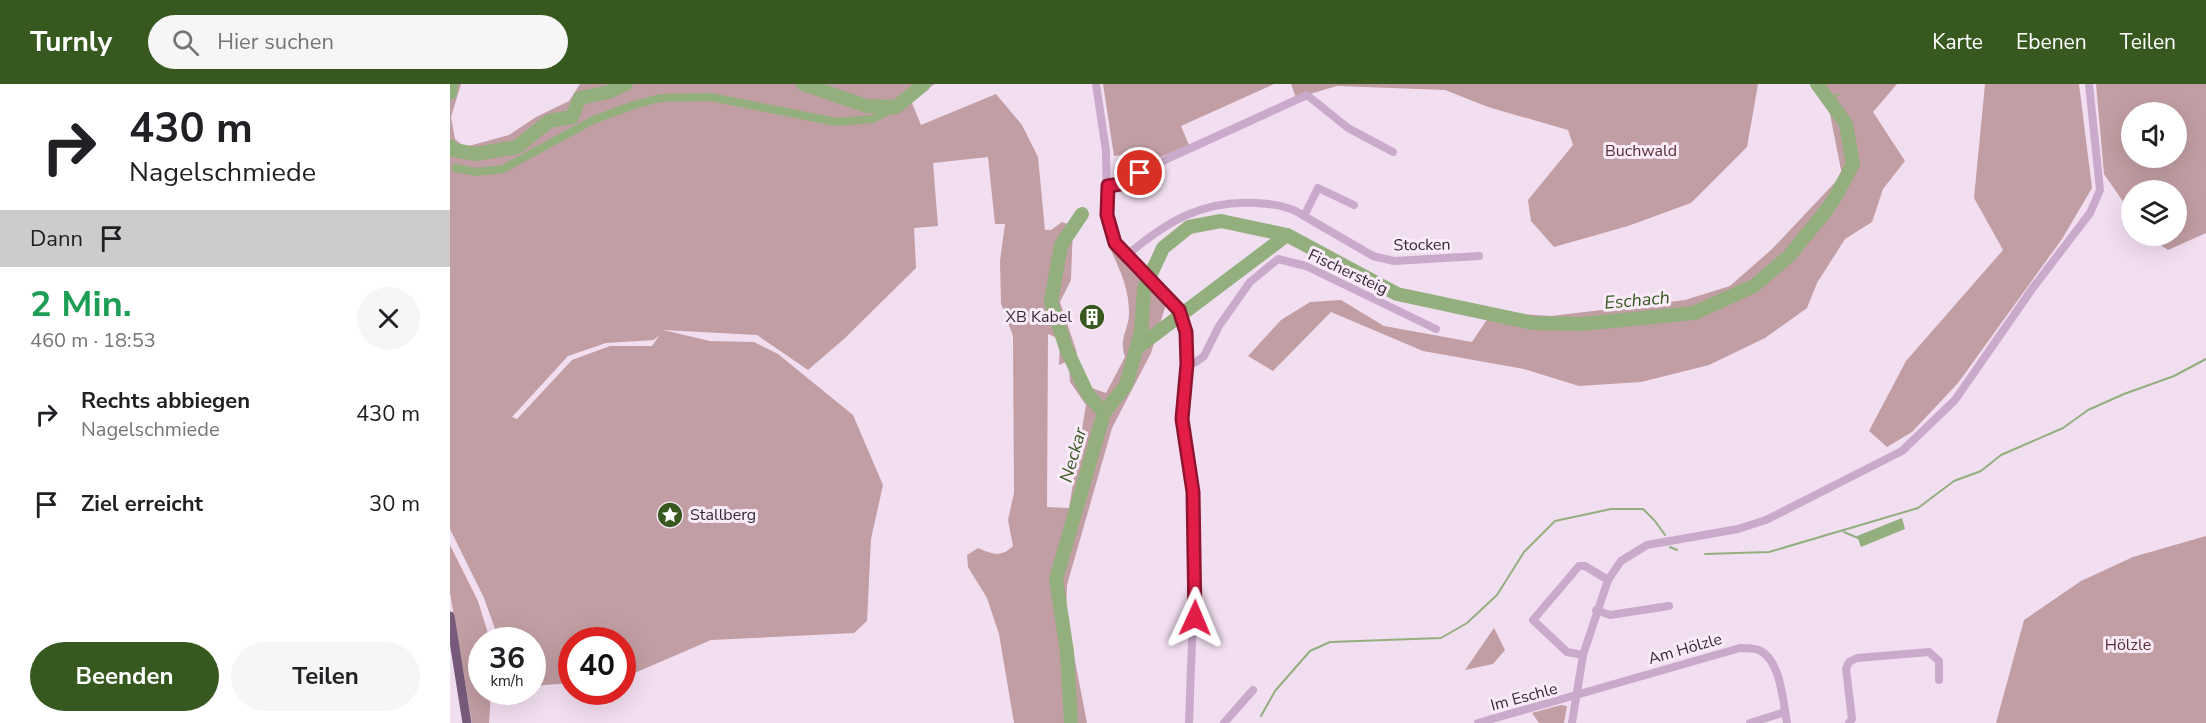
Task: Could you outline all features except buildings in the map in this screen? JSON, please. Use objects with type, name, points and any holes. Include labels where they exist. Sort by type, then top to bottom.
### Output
[{"type":"main road","points":[[450,616],[467,723]]},
{"type":"street","points":[[1096,84],[1106,151],[1107,215],[1111,234],[1126,256],[1157,285],[1180,312],[1188,342],[1182,419],[1193,492],[1196,533],[1190,723]]},
{"type":"street","points":[[1572,723],[1582,655],[1608,580],[1621,561],[1647,545],[1738,529],[1766,520],[1902,451],[1955,400],[2032,289],[2090,213],[2097,198],[2100,190],[2089,84]]},
{"type":"street","points":[[1108,186],[1120,184],[1169,158],[1307,95],[1348,128],[1393,152]]},
{"type":"street","points":[[1304,216],[1318,188],[1354,205]]},
{"type":"street","name":"Stocken","points":[[1126,256],[1165,226],[1188,213],[1210,205],[1238,202],[1272,204],[1296,210],[1373,256],[1394,261],[1479,256]]},
{"type":"street","name":"Fischersteig","points":[[1187,364],[1196,362],[1204,356],[1219,326],[1250,282],[1278,259],[1306,266],[1436,329]]},
{"type":"street","points":[[1582,655],[1567,652],[1533,620],[1579,566],[1585,566],[1608,580]]},
{"type":"street","points":[[1596,610],[1610,615],[1669,606]]},
{"type":"street","name":"Am Hölzle","points":[[1576,697],[1740,648],[1759,650],[1769,657],[1777,673],[1787,723]]},
{"type":"street","points":[[1849,723],[1852,719],[1846,669],[1849,662],[1857,658],[1929,652],[1939,661],[1939,680]]},
{"type":"street","points":[[1224,723],[1253,690]]},
{"type":"street","name":"Im Eschle","points":[[1478,723],[1576,697]]},
{"type":"street","points":[[1750,723],[1785,712]]},
{"type":"green space","points":[[450,84],[461,84],[451,117],[455,139],[465,147],[509,135],[536,117],[569,101],[580,84],[935,84],[910,98],[921,125],[996,94],[1022,125],[1038,157],[1045,230],[1051,230],[1062,222],[1073,226],[1071,280],[1060,302],[1077,353],[1059,365],[1060,339],[1048,334],[1047,507],[1069,508],[1086,405],[1070,382],[1069,368],[1079,362],[1089,387],[1106,393],[1125,357],[1123,345],[1129,316],[1128,297],[1108,244],[1130,270],[1166,304],[1151,353],[1112,428],[1067,585],[1066,614],[1087,723],[1014,723],[999,634],[987,598],[968,567],[967,555],[978,548],[996,554],[1009,550],[1013,546],[1008,520],[1014,493],[1013,336],[1001,304],[1000,261],[1005,224],[995,224],[988,157],[933,163],[938,226],[914,228],[916,268],[845,338],[808,370],[757,335],[663,330],[710,341],[754,342],[778,354],[853,415],[883,485],[871,539],[867,621],[854,633],[711,640],[636,672],[636,627],[558,627],[558,684],[546,685],[546,627],[494,627],[484,598],[450,529]],"holes":[[[660,334],[652,346],[610,346],[572,360],[517,419],[512,417],[568,356],[606,343],[654,340]]]},
{"type":"green space","points":[[1103,84],[1274,84],[1181,126],[1189,145],[1149,162],[1145,152],[1114,156]]},
{"type":"green space","name":"Buchwald","points":[[1291,84],[1758,84],[1747,147],[1691,203],[1628,226],[1554,247],[1531,221],[1528,200],[1573,145],[1568,130],[1488,107],[1445,90],[1337,86],[1296,98]]},
{"type":"green space","points":[[1815,84],[1897,84],[1873,112],[1905,161],[1883,189],[1872,222],[1845,239],[1817,283],[1807,308],[1765,338],[1709,365],[1641,382],[1579,386],[1524,369],[1423,351],[1331,312],[1273,371],[1248,356],[1281,320],[1310,302],[1341,300],[1384,326],[1472,342],[1492,312],[1551,316],[1685,300],[1730,286],[1772,249],[1842,175],[1830,114]]},
{"type":"green space","points":[[1985,84],[2079,84],[2092,188],[2062,239],[1958,383],[1912,432],[1887,447],[1869,431],[1906,361],[2003,250],[1974,198]]},
{"type":"green space","points":[[2096,84],[2206,84],[2206,233],[2187,242],[2187,180],[2121,180],[2121,199],[2104,174]]},
{"type":"green space","points":[[2162,246],[2177,246],[2168,250]]},
{"type":"green space","name":"Hölzle","points":[[2206,536],[2206,723],[1996,723],[2024,620],[2081,581],[2133,557]]},
{"type":"green space","points":[[450,545],[478,601],[486,627],[468,627],[468,699],[450,593]]},
{"type":"green space","points":[[1494,628],[1505,650],[1493,664],[1465,670]]},
{"type":"green space","points":[[469,705],[490,705],[489,723],[472,723]]},
{"type":"green space","points":[[1561,705],[1567,706],[1564,723],[1539,723],[1532,713]]},
{"type":"shaded area","points":[[1902,518],[1905,529],[1861,547],[1857,536]]},
{"type":"waterway","name":"Neckar","points":[[450,93],[451,84]]},
{"type":"waterway","name":"Neckar","points":[[450,146],[454,150],[476,154],[517,147],[549,121],[572,117],[580,98],[609,92],[626,84]]},
{"type":"waterway","name":"Neckar","points":[[803,84],[866,106],[896,107],[924,84]]},
{"type":"waterway","name":"Eschach","points":[[1104,413],[1126,385],[1141,332],[1144,289],[1163,248],[1189,227],[1221,221],[1287,235],[1397,294],[1533,323],[1582,324],[1694,313],[1754,286],[1789,256],[1821,217],[1833,201],[1853,164],[1846,124],[1817,84]]},
{"type":"waterway","points":[[1830,99],[1839,94]]},
{"type":"waterway","points":[[456,168],[476,172],[503,169],[593,120],[660,98],[711,97],[836,122],[873,119],[896,107]]},
{"type":"waterway","name":"Neckar","points":[[1071,723],[1067,652],[1056,579],[1104,413],[1087,393],[1066,348],[1051,302],[1061,245],[1082,214]]},
{"type":"waterway","name":"Eschach","points":[[1137,348],[1287,235]]},
{"type":"waterway","points":[[1705,554],[1769,552],[1918,508],[1954,481],[1981,471],[2001,455],[2063,428],[2088,410],[2174,376],[2206,359]]},
{"type":"waterway","points":[[1261,716],[1275,691],[1310,651],[1330,642],[1441,638],[1467,623],[1497,595],[1524,552],[1555,521],[1611,509],[1643,509],[1665,535]]},
{"type":"waterway","points":[[1844,532],[1858,538]]},
{"type":"waterway","points":[[1670,547],[1677,550]]},
{"type":"place","name":"XB Kabel","points":[[1092,317]]},
{"type":"place","name":"Stallberg","points":[[670,515]]},
{"type":"route","points":[[1140,173],[1120,184],[1108,186],[1107,215],[1115,243],[1134,265],[1162,290],[1179,310],[1184,320],[1188,342],[1182,419],[1193,492],[1196,533],[1195,618]]}]
